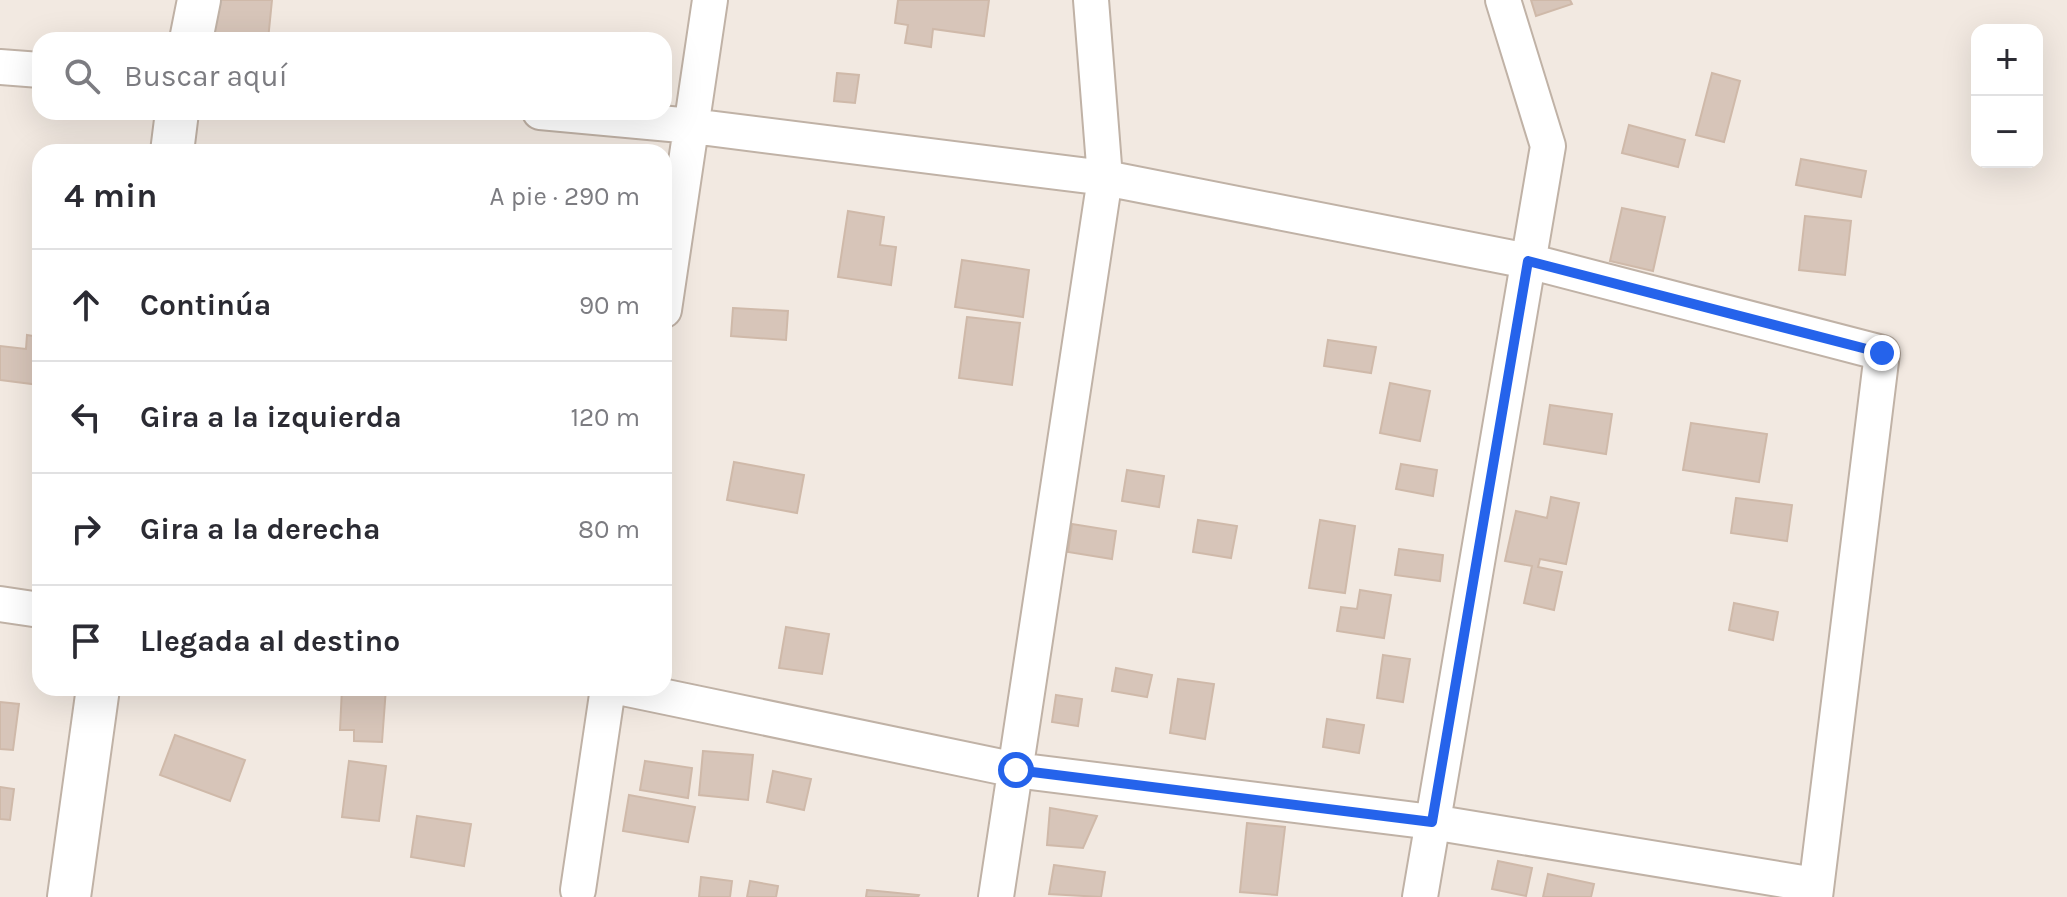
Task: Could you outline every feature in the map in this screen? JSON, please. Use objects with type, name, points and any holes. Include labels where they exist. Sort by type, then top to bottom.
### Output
[{"type":"street","points":[[193,32],[199,0]]},
{"type":"street","points":[[672,257],[710,0]]},
{"type":"street","points":[[996,897],[1105,178],[1091,0]]},
{"type":"street","points":[[1420,897],[1548,146],[1503,0]]},
{"type":"street","points":[[0,67],[32,69]]},
{"type":"street","points":[[173,144],[176,120]]},
{"type":"street","points":[[627,120],[1105,178],[1528,261],[1882,353],[1815,891],[1432,822],[1016,770],[661,696]]},
{"type":"street","points":[[0,604],[32,609]]},
{"type":"street","points":[[69,897],[97,696]]},
{"type":"street","points":[[578,890],[607,696]]},
{"type":"building","points":[[217,0],[272,0],[269,32],[215,32]]},
{"type":"building","points":[[898,0],[989,0],[984,36],[933,29],[931,47],[905,43],[908,25],[895,23]]},
{"type":"building","points":[[1531,0],[1570,0],[1572,4],[1536,16]]},
{"type":"building","points":[[837,73],[859,75],[855,103],[834,101]]},
{"type":"building","points":[[1712,73],[1740,81],[1724,142],[1696,135]]},
{"type":"building","points":[[1629,125],[1685,140],[1678,167],[1622,153]]},
{"type":"building","points":[[1801,159],[1866,171],[1861,197],[1796,185]]},
{"type":"building","points":[[1622,208],[1665,217],[1653,271],[1610,261]]},
{"type":"building","points":[[848,211],[884,217],[880,245],[896,247],[891,285],[838,277]]},
{"type":"building","points":[[1805,216],[1851,221],[1845,275],[1799,270]]},
{"type":"building","points":[[962,260],[1029,270],[1023,317],[955,307]]},
{"type":"building","points":[[733,308],[788,311],[786,340],[731,336]]},
{"type":"building","points":[[967,317],[1020,323],[1012,385],[959,378]]},
{"type":"building","points":[[27,335],[32,336],[32,384],[0,380],[0,346],[26,349]]},
{"type":"building","points":[[1328,340],[1376,347],[1371,373],[1324,366]]},
{"type":"building","points":[[1390,383],[1430,391],[1420,441],[1380,433]]},
{"type":"building","points":[[1550,405],[1612,414],[1606,454],[1544,444]]},
{"type":"building","points":[[1691,423],[1767,434],[1759,482],[1683,470]]},
{"type":"building","points":[[734,462],[804,475],[797,513],[727,500]]},
{"type":"building","points":[[1401,464],[1437,470],[1433,496],[1396,489]]},
{"type":"building","points":[[1127,470],[1164,476],[1159,507],[1122,501]]},
{"type":"building","points":[[1551,497],[1579,503],[1566,564],[1540,559],[1538,567],[1562,572],[1554,610],[1524,603],[1532,566],[1505,561],[1516,511],[1547,518]]},
{"type":"building","points":[[1736,498],[1792,505],[1787,541],[1731,533]]},
{"type":"building","points":[[1198,520],[1237,526],[1231,558],[1193,552]]},
{"type":"building","points":[[1320,520],[1355,526],[1345,593],[1309,588]]},
{"type":"building","points":[[1072,524],[1116,531],[1112,559],[1068,552]]},
{"type":"building","points":[[1399,549],[1443,555],[1440,581],[1395,575]]},
{"type":"building","points":[[1360,590],[1391,595],[1384,638],[1337,631],[1341,607],[1357,609]]},
{"type":"building","points":[[1734,603],[1778,612],[1773,640],[1729,630]]},
{"type":"building","points":[[786,627],[829,634],[822,674],[779,668]]},
{"type":"building","points":[[1383,655],[1410,659],[1403,702],[1377,698]]},
{"type":"building","points":[[1116,668],[1152,675],[1147,697],[1112,691]]},
{"type":"building","points":[[1178,679],[1214,684],[1205,739],[1170,733]]},
{"type":"building","points":[[1056,695],[1082,699],[1078,726],[1052,722]]},
{"type":"building","points":[[342,696],[385,696],[382,742],[354,741],[354,730],[340,730]]},
{"type":"building","points":[[0,702],[19,704],[13,750],[0,749]]},
{"type":"building","points":[[1327,719],[1364,725],[1359,753],[1323,747]]},
{"type":"building","points":[[175,735],[245,760],[230,801],[160,775]]},
{"type":"building","points":[[703,751],[753,755],[748,800],[699,795]]},
{"type":"building","points":[[349,761],[386,766],[379,821],[342,817]]},
{"type":"building","points":[[645,761],[692,768],[688,798],[640,790]]},
{"type":"building","points":[[773,771],[811,779],[804,810],[767,802]]},
{"type":"building","points":[[0,787],[14,789],[10,820],[0,819]]},
{"type":"building","points":[[629,795],[695,807],[688,842],[623,831]]},
{"type":"building","points":[[1050,808],[1097,816],[1083,848],[1047,845]]},
{"type":"building","points":[[417,816],[471,824],[464,866],[411,857]]},
{"type":"building","points":[[1247,823],[1285,827],[1277,895],[1240,892]]},
{"type":"building","points":[[1498,861],[1532,868],[1526,896],[1492,889]]},
{"type":"building","points":[[1054,865],[1105,872],[1101,897],[1049,894]]},
{"type":"building","points":[[1548,874],[1594,884],[1591,897],[1543,897]]},
{"type":"building","points":[[701,877],[732,881],[730,897],[699,897]]},
{"type":"building","points":[[750,881],[778,886],[776,897],[747,897]]},
{"type":"building","points":[[867,890],[919,895],[866,897]]},
{"type":"route","points":[[1016,770],[1432,822],[1528,261],[1882,353]]}]
